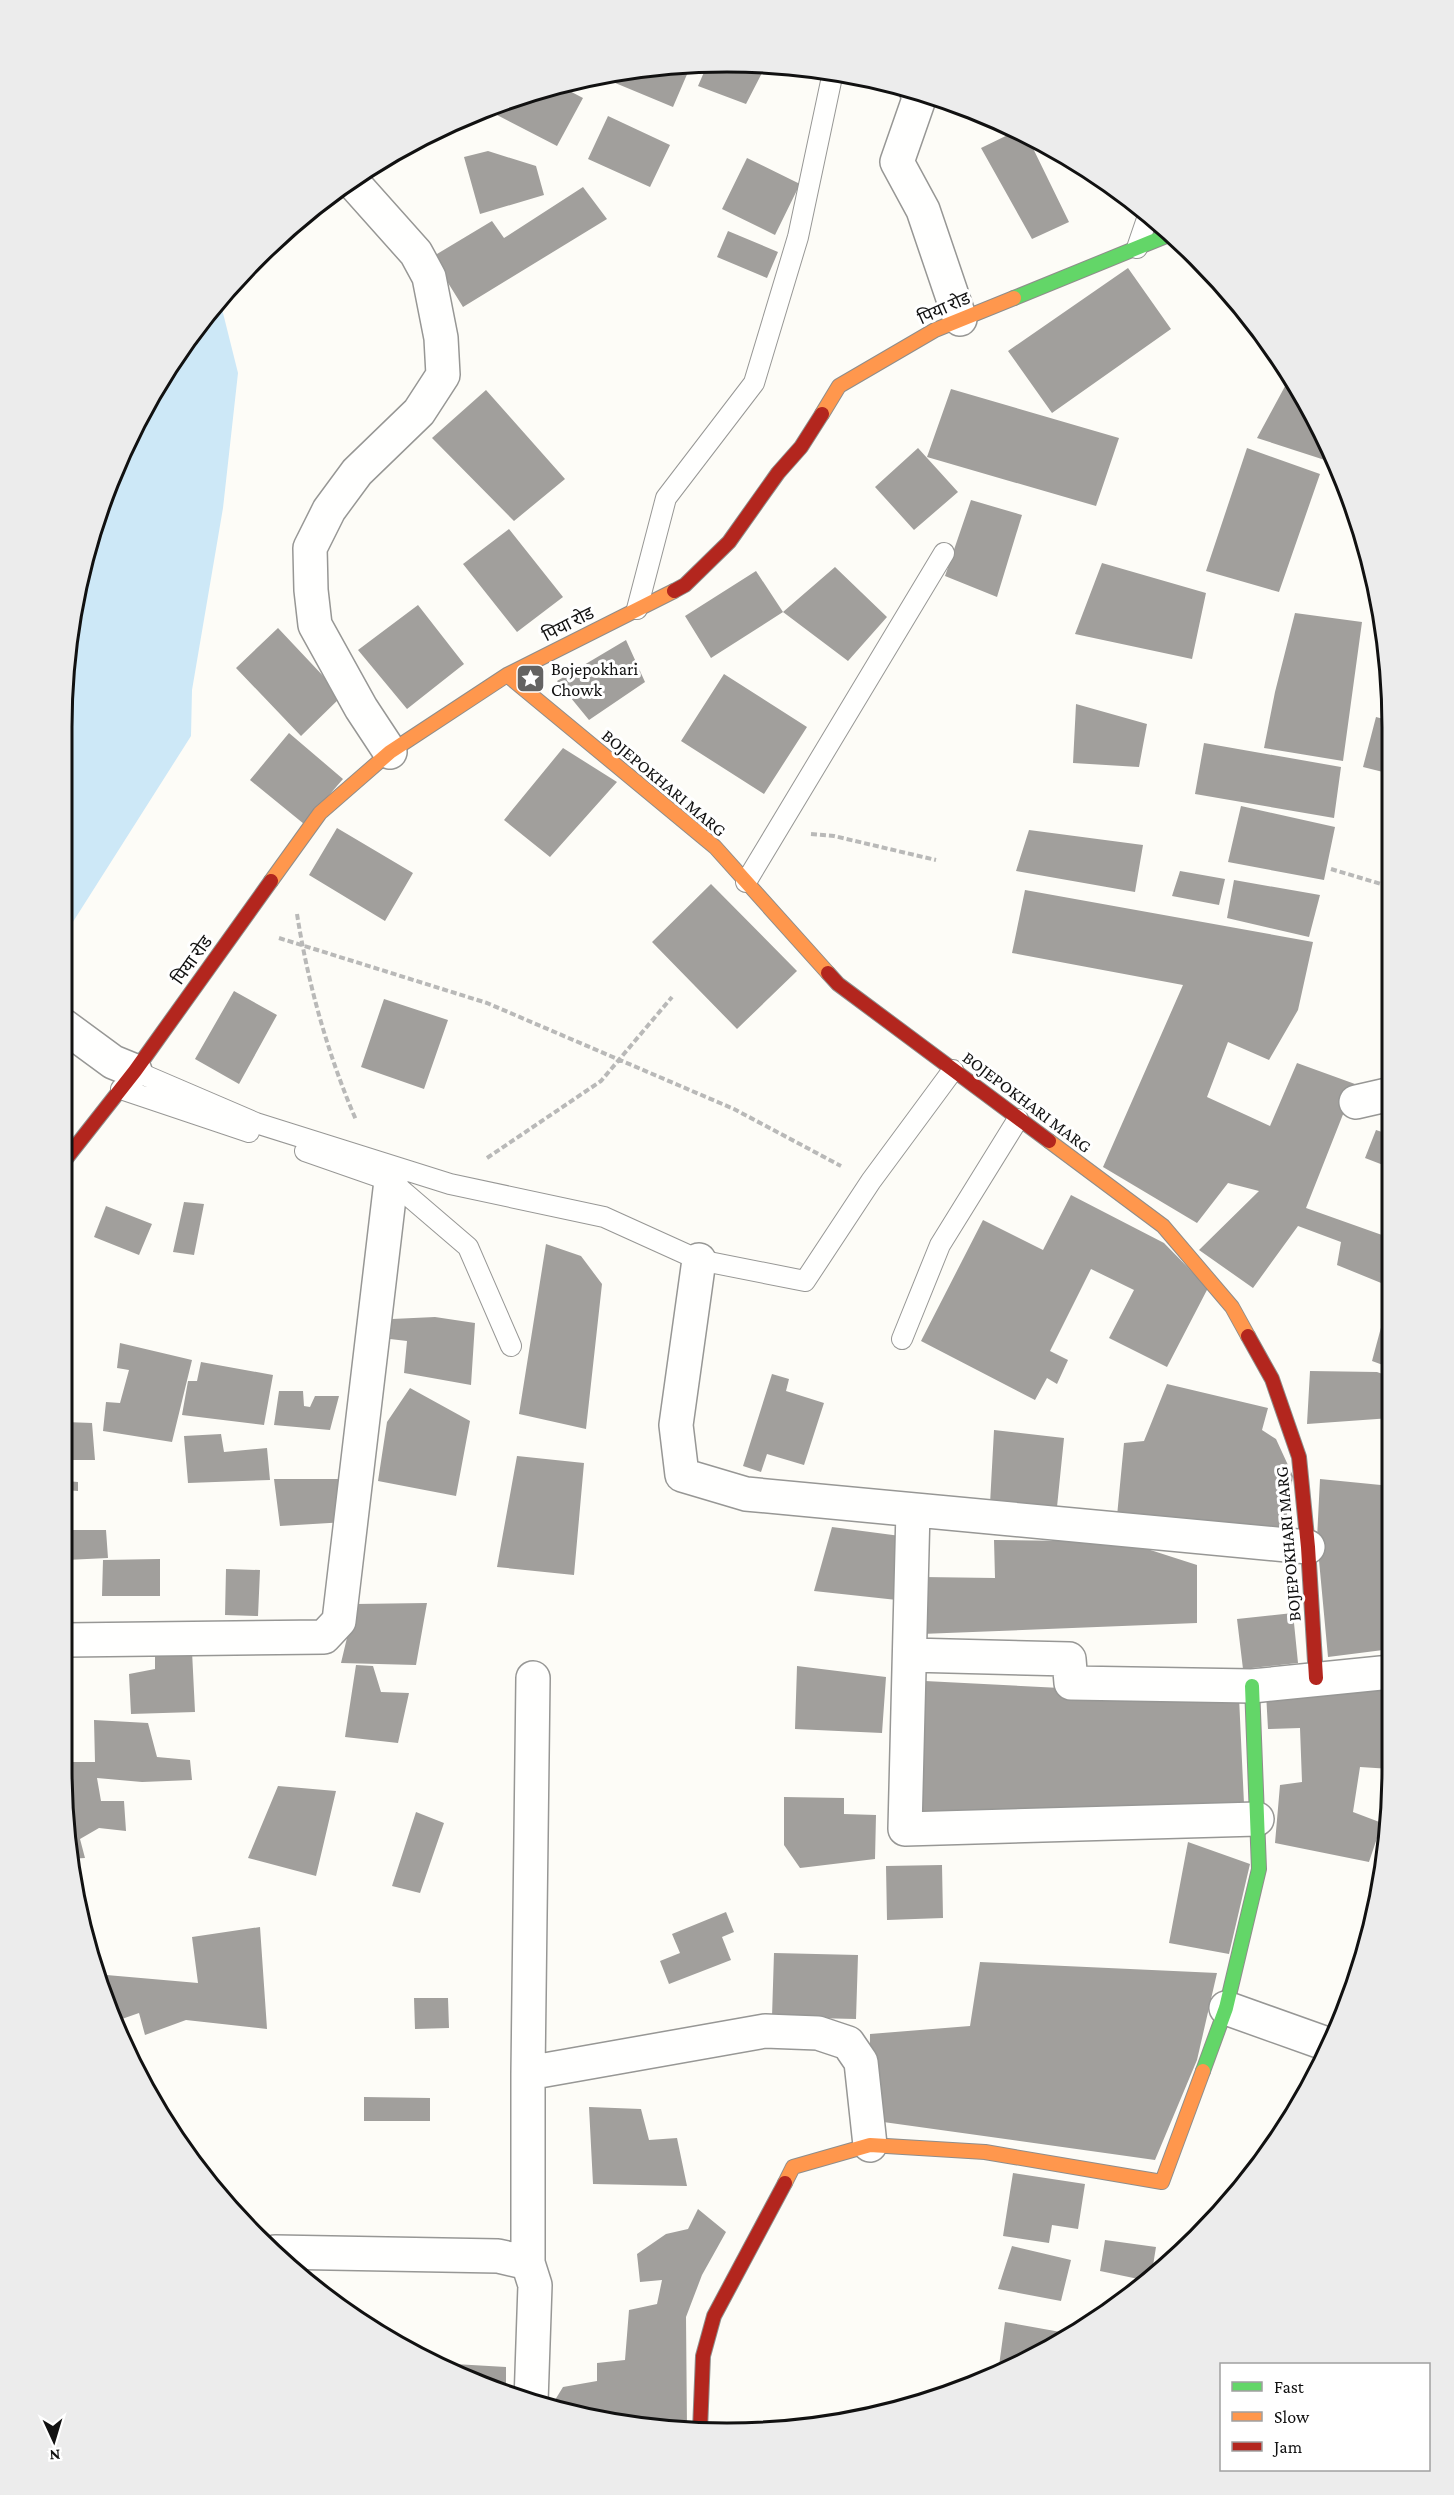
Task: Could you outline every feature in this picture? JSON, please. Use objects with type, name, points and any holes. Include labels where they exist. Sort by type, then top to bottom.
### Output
[{"type":"street","points":[[918,101],[897,162],[923,210],[960,319]]},
{"type":"street","points":[[357,187],[416,253],[429,277],[441,338],[443,375],[419,412],[357,472],[329,510],[310,548],[310,590],[315,625],[361,708],[390,752]]},
{"type":"street","name":"पिया रोड","points":[[72,1151],[128,1080],[320,813],[390,752],[507,675],[685,585],[729,542],[778,473],[801,447],[839,386],[935,330],[1162,238]]},
{"type":"street","name":"BOJEPOKHARI MARG","points":[[507,675],[715,847],[838,984],[1162,1226],[1232,1307],[1272,1379],[1299,1457],[1308,1547],[1316,1678]]},
{"type":"street","points":[[72,1032],[113,1062],[128,1080]]},
{"type":"street","points":[[1356,1102],[1382,1096]]},
{"type":"street","points":[[72,1640],[324,1637],[339,1621],[382,1170]]},
{"type":"street","points":[[699,1260],[676,1425],[682,1474],[746,1494],[1308,1547]]},
{"type":"street","points":[[913,1510],[905,1829],[1257,1819]]},
{"type":"street","points":[[910,1655],[1069,1659],[1071,1683],[1252,1686],[1382,1673]]},
{"type":"street","points":[[531,2393],[535,2285],[528,2263],[528,2073],[533,1678]]},
{"type":"street","points":[[700,2422],[703,2356],[714,2316],[793,2167],[870,2145],[985,2152],[1162,2182],[1226,2008],[1259,1869],[1252,1686]]},
{"type":"street","points":[[1226,2008],[1321,2042]]},
{"type":"street","points":[[528,2073],[765,2031],[818,2033],[848,2043],[861,2062],[870,2145]]},
{"type":"street","points":[[287,2252],[498,2256],[528,2263]]},
{"type":"lane","points":[[637,609],[666,498],[753,383],[798,237],[832,81]]},
{"type":"lane","points":[[1137,248],[1145,223]]},
{"type":"lane","points":[[746,882],[944,554]]},
{"type":"lane","points":[[128,1080],[382,1170],[604,1217],[699,1260],[805,1281],[871,1181],[953,1070]]},
{"type":"lane","points":[[128,1080],[256,1123],[382,1170],[468,1247],[511,1346]]},
{"type":"lane","points":[[902,1339],[940,1245],[1018,1119]]},
{"type":"path","points":[[776,832],[834,836],[936,860]]},
{"type":"path","points":[[288,857],[302,944],[336,1072],[382,1170]]},
{"type":"path","points":[[1331,869],[1382,883]]},
{"type":"path","points":[[238,927],[302,944],[487,1003],[734,1109],[871,1181]]},
{"type":"path","points":[[450,1184],[601,1080],[672,997]]},
{"type":"water","points":[[222,310],[238,373],[223,508],[192,690],[191,736],[72,923],[73,684],[85,599],[94,557],[122,476],[140,437],[182,363]]},
{"type":"building","points":[[688,73],[673,107],[614,83]]},
{"type":"building","points":[[704,73],[762,73],[746,104],[698,86]]},
{"type":"building","points":[[570,91],[583,98],[557,146],[497,115]]},
{"type":"building","points":[[608,116],[670,145],[650,187],[588,159]]},
{"type":"building","points":[[1007,135],[1033,148],[1069,222],[1032,239],[981,148]]},
{"type":"building","points":[[488,151],[536,166],[544,195],[480,214],[464,157]]},
{"type":"building","points":[[747,158],[800,184],[775,235],[722,209]]},
{"type":"building","points":[[583,187],[607,219],[463,307],[432,257],[492,221],[504,238]]},
{"type":"building","points":[[728,231],[778,252],[767,278],[717,257]]},
{"type":"building","points":[[1128,268],[1171,329],[1052,413],[1008,351]]},
{"type":"building","points":[[1285,386],[1325,460],[1257,438]]},
{"type":"building","points":[[951,389],[1119,438],[1096,506],[927,457]]},
{"type":"building","points":[[486,390],[565,479],[514,521],[432,438]]},
{"type":"building","points":[[918,448],[958,492],[914,530],[875,487]]},
{"type":"building","points":[[1247,448],[1320,474],[1279,592],[1206,571]]},
{"type":"building","points":[[971,500],[1022,515],[997,597],[945,576]]},
{"type":"building","points":[[509,529],[563,597],[517,632],[463,564]]},
{"type":"building","points":[[1102,563],[1206,593],[1192,659],[1075,634]]},
{"type":"building","points":[[835,567],[887,617],[848,661],[783,612]]},
{"type":"building","points":[[756,571],[783,612],[711,658],[685,616]]},
{"type":"building","points":[[418,605],[464,664],[407,709],[358,650]]},
{"type":"building","points":[[1295,613],[1362,622],[1343,761],[1264,748],[1275,692]]},
{"type":"building","points":[[278,628],[342,696],[301,736],[236,668]]},
{"type":"building","points":[[626,640],[645,682],[589,720],[557,681]]},
{"type":"building","points":[[724,674],[807,727],[764,794],[681,741]]},
{"type":"building","points":[[1076,704],[1147,724],[1139,767],[1073,763]]},
{"type":"building","points":[[1376,717],[1382,719],[1382,772],[1363,767]]},
{"type":"building","points":[[289,733],[343,779],[304,824],[250,780]]},
{"type":"building","points":[[1204,743],[1341,767],[1334,818],[1195,794]]},
{"type":"building","points":[[563,748],[617,782],[550,857],[504,820]]},
{"type":"building","points":[[1241,806],[1335,827],[1324,880],[1228,862]]},
{"type":"building","points":[[337,828],[413,873],[385,921],[309,875]]},
{"type":"building","points":[[1029,830],[1143,845],[1135,892],[1016,871]]},
{"type":"building","points":[[1180,871],[1225,879],[1219,905],[1172,896]]},
{"type":"building","points":[[1234,880],[1320,895],[1309,937],[1227,918]]},
{"type":"building","points":[[711,884],[797,971],[737,1029],[652,942]]},
{"type":"building","points":[[1025,890],[1313,942],[1298,1010],[1269,1060],[1228,1042],[1207,1097],[1270,1126],[1297,1063],[1355,1084],[1306,1208],[1382,1235],[1382,1283],[1337,1265],[1341,1242],[1298,1226],[1253,1288],[1199,1250],[1259,1191],[1228,1183],[1197,1223],[1103,1167],[1183,985],[1012,953]]},
{"type":"building","points":[[234,991],[277,1015],[239,1084],[195,1059]]},
{"type":"building","points":[[384,999],[448,1020],[424,1089],[361,1067]]},
{"type":"building","points":[[1376,1130],[1382,1132],[1382,1165],[1365,1158]]},
{"type":"building","points":[[1071,1195],[1164,1243],[1208,1288],[1167,1367],[1109,1338],[1134,1290],[1091,1269],[1050,1351],[1068,1360],[1057,1384],[1047,1378],[1035,1400],[921,1341],[983,1220],[1043,1250]]},
{"type":"building","points":[[184,1202],[204,1204],[194,1255],[173,1252]]},
{"type":"building","points":[[106,1206],[152,1224],[139,1255],[94,1237]]},
{"type":"building","points":[[546,1244],[581,1256],[602,1284],[586,1429],[519,1414]]},
{"type":"building","points":[[435,1317],[475,1323],[471,1385],[404,1373],[407,1341],[390,1339],[392,1319]]},
{"type":"building","points":[[1382,1324],[1382,1365],[1372,1361]]},
{"type":"building","points":[[120,1343],[192,1360],[172,1442],[103,1431],[106,1402],[120,1403],[129,1370],[117,1368]]},
{"type":"building","points":[[201,1362],[273,1375],[264,1425],[182,1415],[188,1381],[197,1381]]},
{"type":"building","points":[[1310,1371],[1382,1374],[1382,1419],[1307,1424]]},
{"type":"building","points":[[772,1374],[789,1379],[786,1391],[824,1403],[804,1465],[767,1454],[761,1472],[743,1466]]},
{"type":"building","points":[[1167,1384],[1268,1408],[1262,1430],[1276,1439],[1293,1476],[1284,1533],[1117,1516],[1124,1443],[1144,1441]]},
{"type":"building","points":[[410,1388],[470,1421],[456,1496],[378,1481],[387,1422]]},
{"type":"building","points":[[279,1391],[303,1391],[304,1406],[310,1407],[315,1396],[339,1396],[330,1430],[274,1425]]},
{"type":"building","points":[[72,1422],[92,1423],[95,1460],[72,1460]]},
{"type":"building","points":[[994,1430],[1064,1438],[1057,1507],[990,1504]]},
{"type":"building","points":[[221,1434],[224,1452],[267,1448],[270,1480],[188,1483],[184,1436]]},
{"type":"building","points":[[517,1456],[584,1463],[574,1575],[497,1567]]},
{"type":"building","points":[[274,1479],[347,1479],[346,1522],[280,1526]]},
{"type":"building","points":[[1320,1479],[1382,1485],[1382,1650],[1328,1657],[1317,1539]]},
{"type":"building","points":[[72,1482],[78,1482],[78,1491],[72,1490]]},
{"type":"building","points":[[832,1527],[908,1537],[897,1600],[814,1591]]},
{"type":"building","points":[[72,1530],[106,1530],[108,1558],[72,1560]]},
{"type":"building","points":[[994,1540],[1068,1541],[1141,1547],[1197,1565],[1197,1623],[921,1634],[923,1577],[995,1578]]},
{"type":"building","points":[[160,1559],[160,1596],[102,1596],[103,1560]]},
{"type":"building","points":[[226,1569],[260,1570],[258,1616],[225,1615]]},
{"type":"building","points":[[427,1603],[416,1665],[341,1663],[355,1604]]},
{"type":"building","points":[[1293,1613],[1298,1663],[1243,1669],[1237,1619]]},
{"type":"building","points":[[192,1651],[195,1712],[131,1714],[129,1674],[155,1669],[155,1653]]},
{"type":"building","points":[[356,1665],[373,1666],[381,1692],[409,1693],[398,1743],[345,1737]]},
{"type":"building","points":[[797,1666],[886,1677],[882,1733],[795,1729]]},
{"type":"building","points":[[925,1681],[1239,1697],[1244,1804],[917,1813]]},
{"type":"building","points":[[1382,1681],[1382,1768],[1360,1767],[1353,1812],[1380,1822],[1369,1862],[1275,1843],[1280,1785],[1302,1782],[1300,1728],[1268,1729],[1266,1693]]},
{"type":"building","points":[[94,1720],[148,1723],[157,1757],[190,1760],[192,1780],[142,1782],[97,1778],[101,1801],[124,1801],[126,1831],[99,1828],[80,1839],[85,1858],[79,1858],[73,1811],[72,1762],[95,1762]]},
{"type":"building","points":[[278,1786],[336,1791],[316,1876],[248,1858]]},
{"type":"building","points":[[784,1797],[844,1798],[844,1814],[876,1815],[875,1859],[800,1868],[784,1845]]},
{"type":"building","points":[[416,1812],[444,1823],[420,1893],[392,1886]]},
{"type":"building","points":[[1188,1842],[1250,1864],[1229,1954],[1169,1943]]},
{"type":"building","points":[[942,1865],[943,1918],[887,1920],[886,1866]]},
{"type":"building","points":[[726,1912],[734,1932],[722,1937],[731,1960],[669,1984],[660,1961],[680,1953],[672,1934]]},
{"type":"building","points":[[260,1927],[267,2029],[186,2020],[145,2035],[139,2013],[122,2019],[106,1975],[198,1983],[192,1937]]},
{"type":"building","points":[[774,1953],[858,1955],[856,2019],[772,2017]]},
{"type":"building","points":[[980,1962],[1217,1973],[1197,2060],[1155,2160],[869,2120],[870,2034],[970,2026]]},
{"type":"building","points":[[414,1998],[448,1998],[449,2028],[415,2029]]},
{"type":"building","points":[[364,2097],[430,2098],[430,2121],[364,2121]]},
{"type":"building","points":[[589,2107],[641,2109],[649,2140],[677,2138],[687,2186],[593,2184]]},
{"type":"building","points":[[1013,2173],[1085,2184],[1078,2229],[1052,2225],[1049,2243],[1003,2236]]},
{"type":"building","points":[[698,2209],[726,2232],[702,2275],[686,2317],[687,2422],[599,2410],[555,2400],[563,2387],[597,2381],[597,2363],[625,2360],[629,2310],[657,2304],[662,2280],[640,2282],[637,2254],[666,2234],[688,2229]]},
{"type":"building","points":[[1105,2240],[1156,2247],[1153,2265],[1137,2279],[1100,2271]]},
{"type":"building","points":[[1012,2246],[1071,2260],[1061,2301],[998,2289]]},
{"type":"building","points":[[1005,2322],[1059,2332],[1017,2355],[999,2363]]},
{"type":"building","points":[[457,2364],[506,2367],[506,2384]]},
{"type":"traffic: fast","points":[[1014,298],[1162,238]]},
{"type":"traffic: fast","points":[[1203,2071],[1226,2008],[1259,1869],[1252,1686]]},
{"type":"traffic: slow","points":[[822,414],[839,386],[935,330],[1014,298]]},
{"type":"traffic: slow","points":[[271,881],[320,813],[390,752],[507,675],[674,591]]},
{"type":"traffic: slow","points":[[507,675],[715,847],[828,973]]},
{"type":"traffic: slow","points":[[1049,1141],[1163,1226],[1232,1307],[1248,1336]]},
{"type":"traffic: slow","points":[[785,2183],[793,2167],[870,2145],[985,2152],[1162,2182],[1203,2071]]},
{"type":"traffic: jam","points":[[674,591],[685,585],[729,542],[778,473],[801,447],[822,414]]},
{"type":"traffic: jam","points":[[72,1151],[135,1071],[271,881]]},
{"type":"traffic: jam","points":[[828,973],[838,984],[1049,1141]]},
{"type":"traffic: jam","points":[[1248,1336],[1272,1379],[1299,1457],[1308,1547],[1316,1678]]},
{"type":"traffic: jam","points":[[700,2422],[703,2356],[714,2316],[785,2183]]},
{"type":"place","name":"Bojepokhari Chowk","points":[[530,679]]}]
